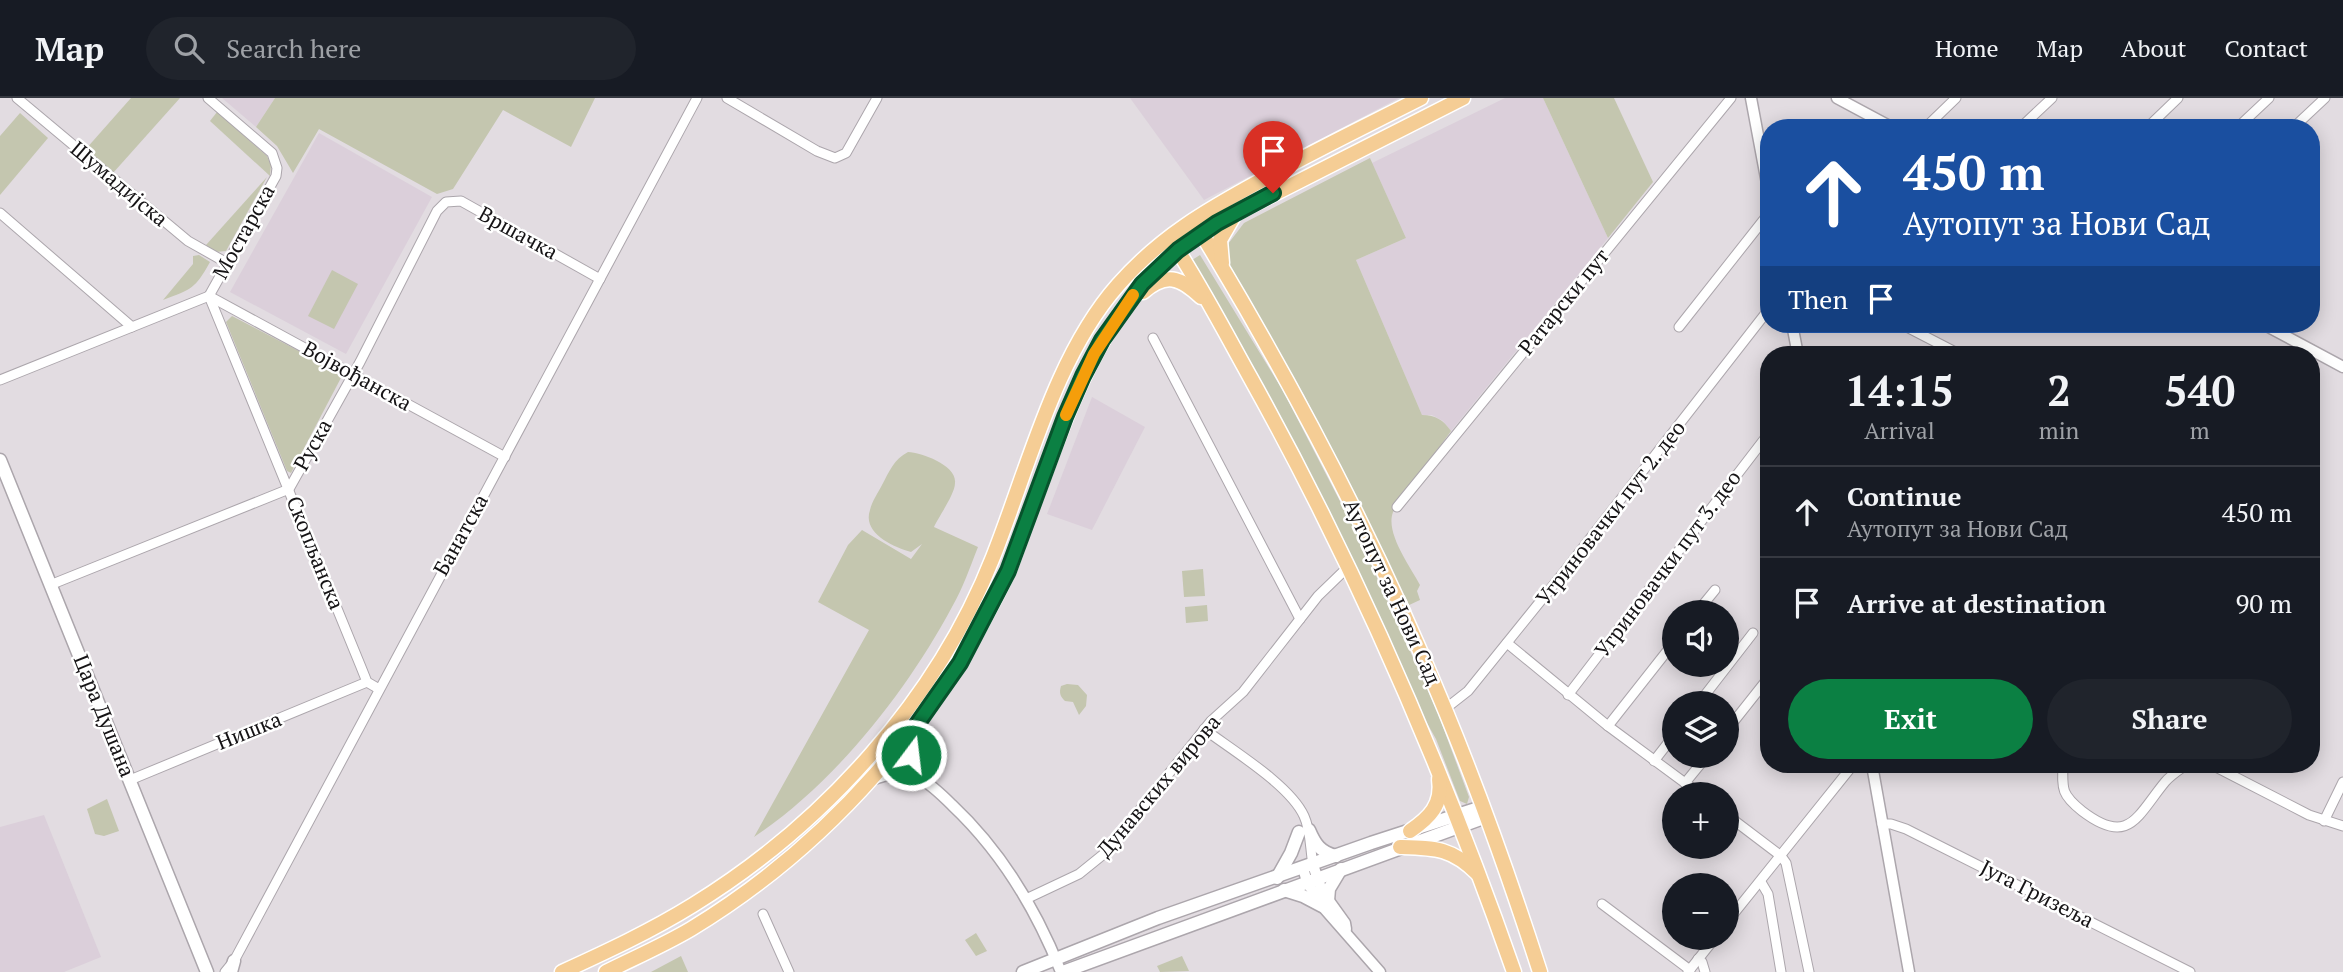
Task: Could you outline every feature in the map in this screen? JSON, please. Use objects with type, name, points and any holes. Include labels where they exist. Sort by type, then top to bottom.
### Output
[{"type":"main road","points":[[562,972],[663,923],[734,878],[822,805],[876,747],[929,676],[970,608],[991,562],[1045,417],[1077,344],[1116,286],[1169,236],[1193,218],[1421,98]]},
{"type":"main road","points":[[606,972],[690,929],[794,853],[833,819],[871,780],[913,730],[960,663],[1008,571],[1065,417],[1094,354],[1146,279],[1201,232],[1463,98]]},
{"type":"main road","points":[[1224,273],[1219,250],[1220,240],[1236,213]]},
{"type":"main road","name":"Аутопут за Нови Сад","points":[[1193,218],[1301,407],[1361,522],[1445,709],[1540,972]]},
{"type":"main road","name":"Аутопут за Нови Сад","points":[[1169,236],[1292,454],[1349,566],[1435,761],[1514,972]]},
{"type":"main road","points":[[1123,310],[1151,285],[1168,279],[1185,284],[1210,305]]},
{"type":"main road","name":"Цара Душана","points":[[0,460],[207,972]]},
{"type":"main road","points":[[1410,831],[1437,806],[1440,789],[1435,761]]},
{"type":"main road","points":[[1062,972],[1400,847],[1484,812]]},
{"type":"main road","points":[[1023,972],[1158,918],[1336,856],[1410,831],[1459,821]]},
{"type":"main road","points":[[1277,878],[1304,831],[1320,849],[1336,856]]},
{"type":"main road","points":[[1400,847],[1449,851],[1480,876]]},
{"type":"main road","points":[[1284,890],[1325,903],[1329,889],[1341,869]]},
{"type":"street","name":"Шумадијска","points":[[17,98],[188,241],[226,263]]},
{"type":"street","name":"Мостарска","points":[[208,98],[272,153],[277,168],[276,176],[209,296]]},
{"type":"street","name":"Банатска","points":[[225,972],[232,967],[698,98]]},
{"type":"street","points":[[727,98],[831,157],[841,157],[846,153],[877,98]]},
{"type":"street","name":"Ратарски пут","points":[[1398,507],[1731,98]]},
{"type":"street","points":[[1751,98],[1760,146]]},
{"type":"street","points":[[1837,98],[1856,102],[1880,119]]},
{"type":"street","points":[[1934,119],[1956,98]]},
{"type":"street","points":[[2030,119],[2052,98]]},
{"type":"street","points":[[2156,119],[2178,98]]},
{"type":"street","points":[[2247,119],[2269,98]]},
{"type":"street","points":[[2303,119],[2325,98]]},
{"type":"street","name":"Вршачка","points":[[437,211],[446,202],[461,201],[600,279]]},
{"type":"street","name":"Руска","points":[[50,585],[289,489],[353,375],[437,211]]},
{"type":"street","points":[[0,213],[132,327]]},
{"type":"street","points":[[1679,327],[1760,224]]},
{"type":"street","points":[[0,380],[209,296]]},
{"type":"street","name":"Војвођанска","points":[[209,296],[505,457]]},
{"type":"street","name":"Скопљанска","points":[[209,296],[368,682]]},
{"type":"street","name":"Угриновачки пут 2. део","points":[[1445,709],[1468,691],[1507,643],[1760,321]]},
{"type":"street","points":[[1918,333],[1944,346]]},
{"type":"street","points":[[2278,333],[2298,346]]},
{"type":"street","points":[[1153,338],[1300,619]]},
{"type":"street","points":[[2320,358],[2343,367]]},
{"type":"street","name":"Угриновачки пут 3. део","points":[[1568,695],[1760,445]]},
{"type":"street","name":"Дунавских вирова","points":[[1026,899],[1079,874],[1098,860],[1205,729],[1243,692],[1300,619],[1334,579],[1349,566]]},
{"type":"street","points":[[1706,600],[1714,590]]},
{"type":"street","points":[[1708,691],[1753,633]]},
{"type":"street","points":[[1507,643],[1568,695],[1684,782]]},
{"type":"street","points":[[1608,726],[1662,657]]},
{"type":"street","points":[[368,682],[379,689]]},
{"type":"street","name":"Нишка","points":[[131,780],[368,682]]},
{"type":"street","points":[[1739,715],[1760,688]]},
{"type":"street","points":[[1205,729],[1282,789],[1302,812],[1312,880],[1325,903],[1346,923],[1347,932],[1380,972]]},
{"type":"street","points":[[913,730],[911,755],[918,778]]},
{"type":"street","points":[[1654,761],[1662,751]]},
{"type":"street","points":[[1686,782],[1697,768]]},
{"type":"street","points":[[1739,908],[1847,773]]},
{"type":"street","points":[[1873,773],[1909,972]]},
{"type":"street","points":[[2063,773],[2062,784],[2067,798],[2105,825],[2122,828],[2138,819],[2166,781],[2176,773]]},
{"type":"street","points":[[2228,773],[2324,821],[2343,826]]},
{"type":"street","points":[[871,780],[894,774],[918,778],[946,800],[982,836],[1026,899],[1062,972]]},
{"type":"street","points":[[2324,821],[2343,782]]},
{"type":"street","points":[[1739,824],[1781,856],[1786,863],[1809,972]]},
{"type":"street","name":"Југа Гризеља","points":[[1882,824],[1906,829],[2190,972]]},
{"type":"street","points":[[1761,882],[1768,894],[1781,972]]},
{"type":"street","points":[[1602,904],[1689,971],[1705,950]]},
{"type":"street","points":[[763,914],[789,972]]},
{"type":"street","points":[[1698,959],[1705,972]]},
{"type":"shaded area","points":[[222,98],[275,98],[256,127]]},
{"type":"shaded area","points":[[1130,98],[1399,98],[1204,200]]},
{"type":"shaded area","points":[[1505,98],[1543,98],[1608,238],[1451,431],[1443,421],[1432,415],[1422,415],[1356,260],[1406,238],[1372,163]]},
{"type":"shaded area","points":[[319,133],[432,197],[346,354],[230,292]]},
{"type":"shaded area","points":[[1092,397],[1145,427],[1092,530],[1047,514]]},
{"type":"shaded area","points":[[44,815],[101,957],[64,972],[0,972],[0,827]]},
{"type":"green space","points":[[131,98],[180,98],[113,173],[85,150]]},
{"type":"green space","points":[[275,98],[595,98],[571,147],[503,110],[453,189],[437,194],[319,129],[293,173],[277,146],[256,127]]},
{"type":"green space","points":[[1543,98],[1614,98],[1653,182],[1608,238]]},
{"type":"green space","points":[[217,112],[267,156],[271,165],[270,176],[210,121]]},
{"type":"green space","points":[[20,113],[48,138],[0,195],[0,136]]},
{"type":"green space","points":[[1370,158],[1406,238],[1356,260],[1422,415],[1439,419],[1451,431],[1393,512],[1391,520],[1395,539],[1420,585],[1417,591],[1420,600],[1407,606],[1304,395],[1232,272],[1227,256],[1228,244],[1244,223]]},
{"type":"green space","points":[[267,177],[226,251],[216,252],[206,245]]},
{"type":"green space","points":[[199,255],[210,262],[196,283],[187,290],[163,300],[193,264],[193,256]]},
{"type":"green space","points":[[1200,255],[1282,389],[1360,540],[1437,711],[1469,797],[1467,804],[1460,801],[1436,739],[1318,489],[1192,260]]},
{"type":"green space","points":[[332,270],[358,284],[334,329],[308,316]]},
{"type":"green space","points":[[232,316],[343,374],[291,473],[287,471],[226,322]]},
{"type":"green space","points":[[908,452],[937,461],[954,477],[952,493],[934,527],[978,547],[960,592],[913,671],[866,733],[813,790],[754,837],[869,630],[818,602],[848,545],[862,530],[911,559],[922,544],[911,552],[896,547],[881,538],[870,526],[872,503],[895,462]]},
{"type":"green space","points":[[1203,569],[1205,596],[1184,597],[1182,571]]},
{"type":"green space","points":[[1207,605],[1208,621],[1186,623],[1185,607]]},
{"type":"green space","points":[[1078,685],[1087,695],[1086,706],[1079,715],[1073,702],[1065,701],[1061,696],[1061,686]]},
{"type":"green space","points":[[107,799],[119,831],[104,836],[95,834],[87,809]]},
{"type":"green space","points":[[976,933],[987,951],[976,956],[965,940]]},
{"type":"green space","points":[[681,956],[688,972],[651,972]]},
{"type":"green space","points":[[1182,956],[1189,971],[1160,972],[1157,966]]},
{"type":"slow traffic","points":[[1066,415],[1094,354],[1133,295]]},
{"type":"route","points":[[911,755],[913,730],[960,663],[1008,571],[1065,417],[1102,340],[1142,284],[1178,250],[1201,232],[1273,193]]}]
